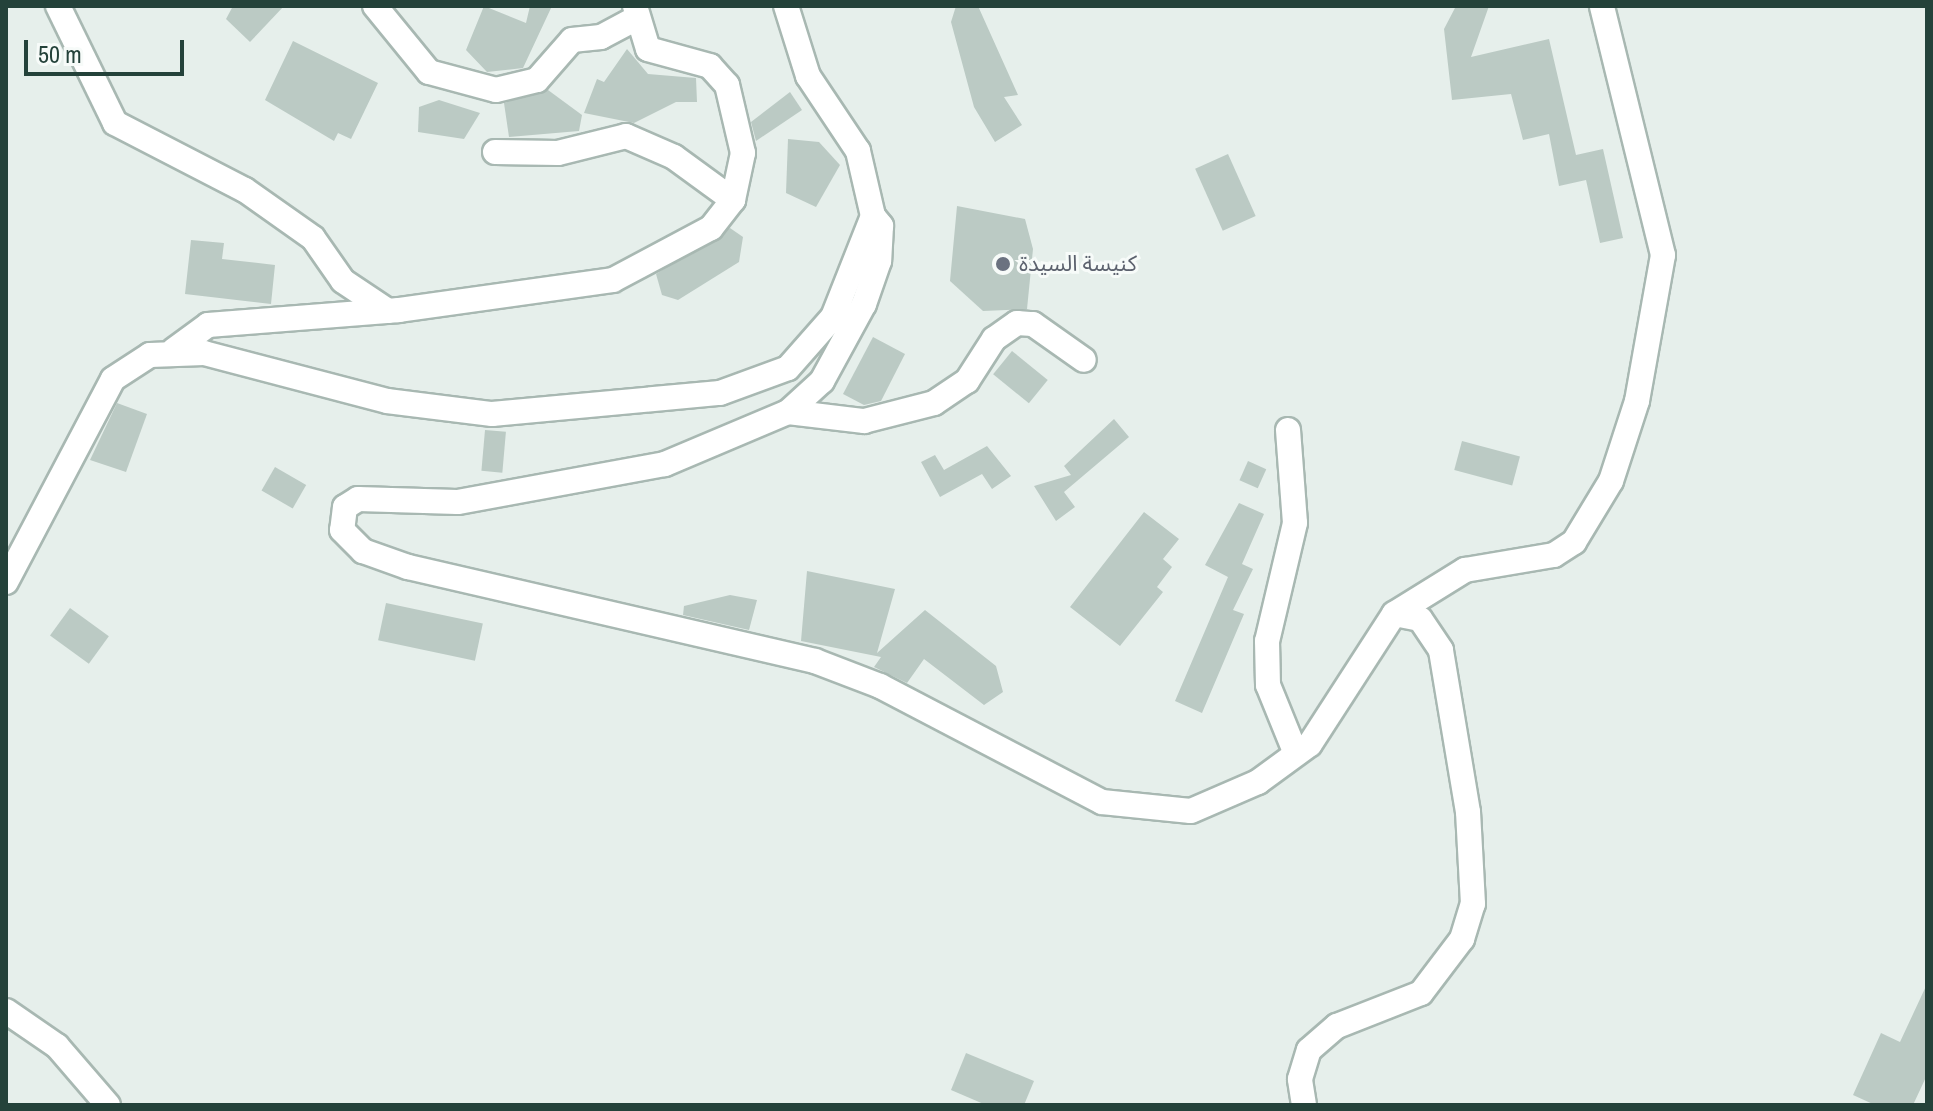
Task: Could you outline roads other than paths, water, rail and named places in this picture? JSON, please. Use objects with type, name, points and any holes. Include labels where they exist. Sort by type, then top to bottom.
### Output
[{"type":"street","points":[[58,6],[115,123],[245,190],[313,238],[343,281],[388,311]]},
{"type":"street","points":[[6,582],[113,379],[127,366],[174,350],[208,325],[388,311],[613,280],[711,228],[733,200],[743,153],[727,85],[710,66],[648,49],[635,12],[601,37],[572,40],[537,80],[496,90],[429,72],[375,6]]},
{"type":"street","points":[[786,6],[808,76],[858,151],[873,216],[881,226],[879,261],[864,304],[822,381],[788,412],[665,464],[457,502],[358,499],[345,507],[342,530],[363,551],[408,567],[815,661],[880,686],[1102,802],[1191,811],[1258,782],[1296,754],[1325,723],[1394,614],[1465,570],[1554,555],[1574,542],[1629,432],[1662,236],[1602,6]]},
{"type":"street","points":[[495,152],[558,153],[626,136],[674,157],[733,200]]},
{"type":"street","points":[[174,350],[455,412],[720,393],[788,368],[814,341],[856,273],[873,216]]},
{"type":"street","points":[[788,412],[864,421],[934,403],[967,381],[994,339],[1017,323],[1033,324],[1084,360]]},
{"type":"street","points":[[1288,430],[1295,523],[1267,641],[1268,685],[1296,754]]},
{"type":"street","points":[[1304,1105],[1300,1079],[1309,1050],[1337,1026],[1421,993],[1462,939],[1473,904],[1468,812],[1441,650],[1420,619],[1394,614]]},
{"type":"street","points":[[6,1011],[68,1056],[108,1105]]},
{"type":"place","name":"كنيسة السيدة","points":[[1003,264]]}]
